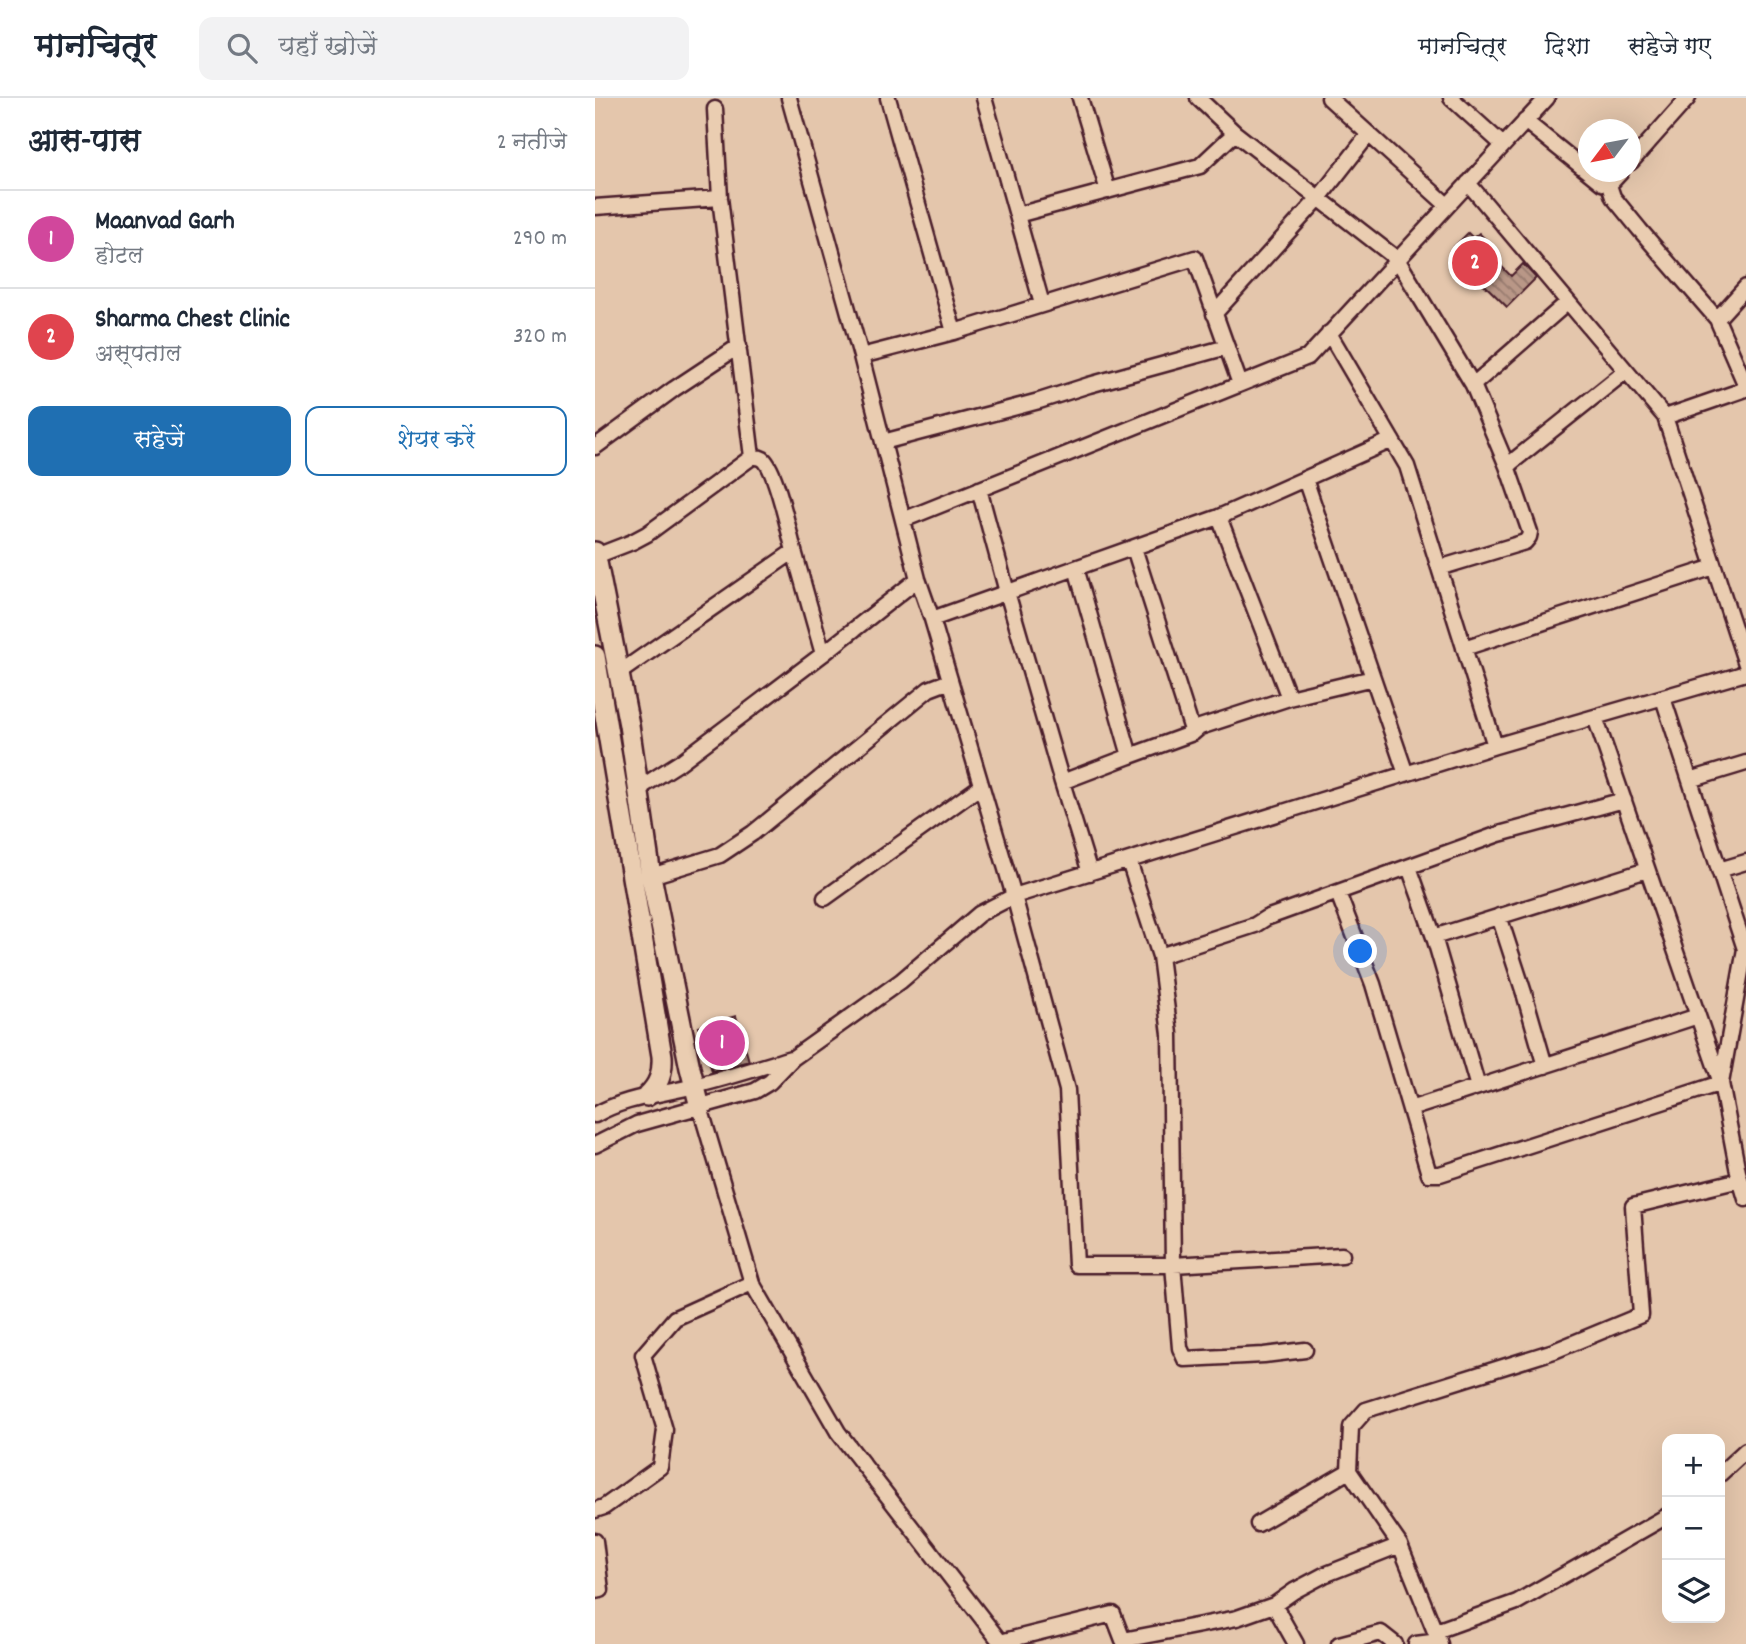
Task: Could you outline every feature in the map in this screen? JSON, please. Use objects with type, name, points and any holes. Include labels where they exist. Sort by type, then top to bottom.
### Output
[{"type":"street","points":[[789,98],[861,356],[918,579],[1014,896],[1067,1090],[1076,1265],[1173,1265],[1342,1255]]},
{"type":"street","points":[[888,98],[954,331]]},
{"type":"street","points":[[984,98],[1042,304]]},
{"type":"street","points":[[1080,98],[1108,191]]},
{"type":"street","points":[[1198,98],[1235,133],[1397,259],[1473,385],[1507,466],[1530,532],[1525,542],[1439,568]]},
{"type":"street","points":[[1329,98],[1447,205]]},
{"type":"street","points":[[1451,98],[1503,145]]},
{"type":"street","points":[[903,520],[1308,357],[1547,98]]},
{"type":"street","points":[[1641,150],[1688,98]]},
{"type":"street","points":[[715,109],[720,198],[752,457]]},
{"type":"street","points":[[1525,121],[1602,183],[1609,185]]},
{"type":"street","points":[[1017,215],[1200,166],[1235,133]]},
{"type":"street","points":[[1215,314],[1319,198],[1369,134]]},
{"type":"street","points":[[1609,185],[1612,182]]},
{"type":"street","points":[[1468,183],[1665,417],[1746,664]]},
{"type":"street","points":[[1609,185],[1613,197],[1717,319],[1746,387],[1665,417]]},
{"type":"street","points":[[595,207],[720,198]]},
{"type":"street","points":[[861,356],[954,331],[1195,258],[1240,384]]},
{"type":"street","points":[[1717,319],[1746,287]]},
{"type":"street","points":[[1473,385],[1568,302]]},
{"type":"street","points":[[1329,333],[1407,466],[1495,747]]},
{"type":"street","points":[[595,447],[674,389],[739,346]]},
{"type":"street","points":[[883,442],[1227,347]]},
{"type":"street","points":[[1507,466],[1626,371]]},
{"type":"street","points":[[932,619],[1219,517],[1392,440]]},
{"type":"street","points":[[823,654],[772,473],[764,460],[756,456],[646,534],[632,542],[595,554],[602,627],[619,673],[651,876],[694,1086],[752,1283],[838,1432],[1001,1643],[1113,1614],[1123,1640],[1237,1618],[1274,1605],[1324,1576],[1400,1545]]},
{"type":"street","points":[[1305,479],[1406,774]]},
{"type":"street","points":[[979,489],[1090,873]]},
{"type":"street","points":[[1219,517],[1289,698]]},
{"type":"street","points":[[1134,548],[1193,733]]},
{"type":"street","points":[[619,673],[794,551]]},
{"type":"street","points":[[1464,648],[1714,567]]},
{"type":"street","points":[[1076,568],[1131,756]]},
{"type":"street","points":[[638,789],[679,763],[918,579]]},
{"type":"street","points":[[595,656],[602,734],[662,1056],[662,1074],[654,1090],[647,1096]]},
{"type":"street","points":[[595,1145],[637,1124],[765,1086],[793,1058],[901,981],[979,914],[1014,896],[1406,774],[1746,673]]},
{"type":"street","points":[[1062,782],[1193,733],[1199,727],[1289,698],[1373,678]]},
{"type":"street","points":[[651,876],[720,855],[753,833],[929,689],[950,681]]},
{"type":"street","points":[[1663,698],[1745,949],[1721,1083]]},
{"type":"street","points":[[1595,717],[1721,1083],[1746,1199]]},
{"type":"street","points":[[1690,780],[1746,762]]},
{"type":"street","points":[[825,898],[981,786]]},
{"type":"street","points":[[1160,956],[1255,925],[1266,918],[1499,834],[1623,800]]},
{"type":"street","points":[[1129,860],[1160,956],[1170,1034],[1173,1265],[1180,1348],[1185,1359],[1305,1350]]},
{"type":"street","points":[[1719,870],[1746,862]]},
{"type":"street","points":[[1409,867],[1434,937],[1478,1087]]},
{"type":"street","points":[[1434,937],[1647,870]]},
{"type":"street","points":[[1338,892],[1373,984],[1429,1174],[1440,1174],[1721,1083]]},
{"type":"street","points":[[1499,916],[1545,1066]]},
{"type":"street","points":[[1411,1109],[1698,1016]]},
{"type":"street","points":[[595,1115],[608,1107],[793,1058]]},
{"type":"street","points":[[1438,1639],[1400,1545],[1349,1471],[1351,1427],[1366,1410],[1554,1351],[1641,1315],[1633,1206],[1740,1180]]},
{"type":"street","points":[[595,1510],[604,1507],[660,1467],[665,1430],[643,1355],[675,1318],[752,1283]]},
{"type":"street","points":[[1725,1469],[1746,1450]]},
{"type":"street","points":[[1258,1524],[1349,1471]]},
{"type":"street","points":[[1416,1644],[1438,1639],[1517,1602],[1662,1519]]},
{"type":"street","points":[[595,1541],[601,1590],[595,1591]]},
{"type":"street","points":[[1274,1605],[1296,1644]]},
{"type":"street","points":[[1339,1644],[1381,1633],[1395,1644]]},
{"type":"building","points":[[1468,233],[1473,238],[1479,233],[1490,244],[1484,249],[1511,276],[1523,264],[1536,278],[1507,307],[1450,251]]},
{"type":"building","points":[[736,1016],[749,1061],[712,1071],[699,1027]]},
{"type":"place","name":"Sharma Chest Clinic","points":[[1475,263]]},
{"type":"place","name":"Maanvad Garh","points":[[722,1043]]}]
